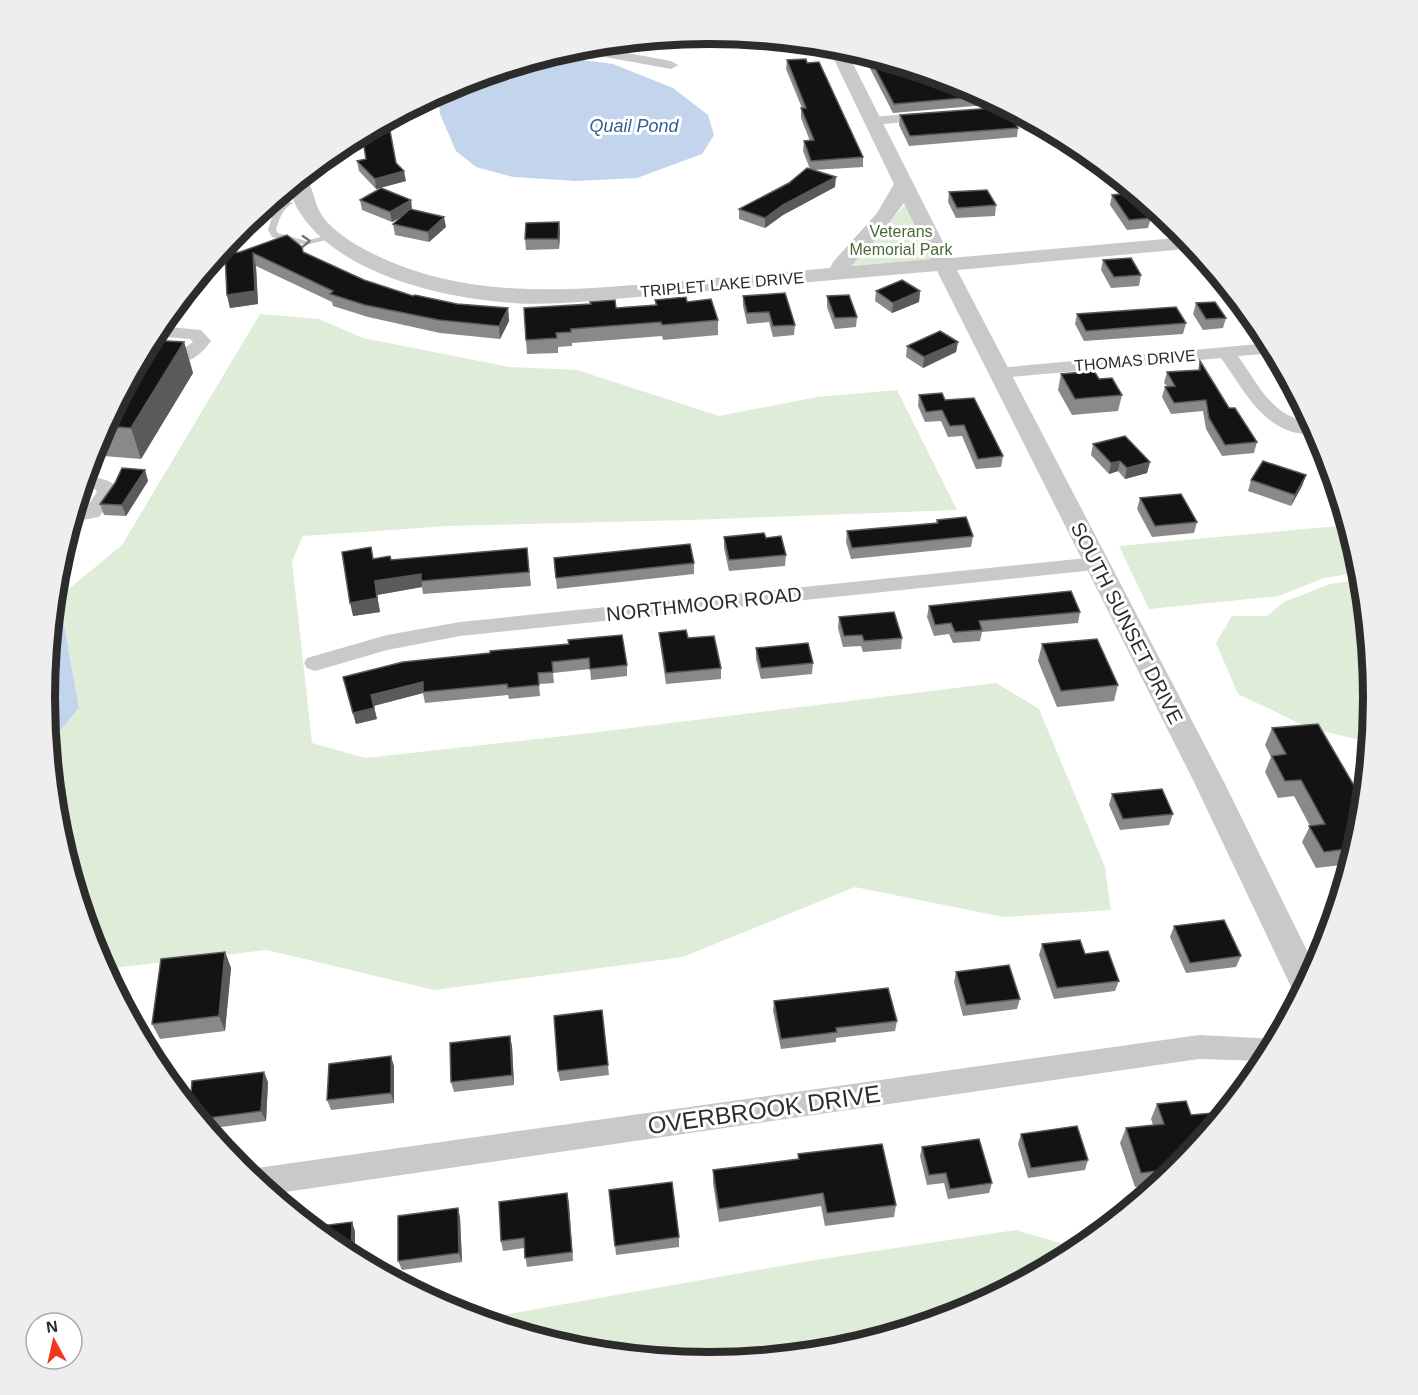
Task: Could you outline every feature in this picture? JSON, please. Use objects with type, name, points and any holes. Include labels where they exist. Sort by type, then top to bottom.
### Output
[{"type":"street","points":[[605,52],[671,65]]},
{"type":"street","name":"SOUTH SUNSET DRIVE","points":[[847,58],[873,121],[904,184],[998,373],[1210,784],[1302,974]]},
{"type":"street","points":[[966,114],[998,111]]},
{"type":"street","points":[[873,121],[943,116]]},
{"type":"street","points":[[840,273],[840,266],[885,219],[896,203],[904,184]]},
{"type":"street","name":"TRIPLET LAKE DRIVE","points":[[296,194],[330,236],[345,247],[398,272],[450,287],[490,295],[544,298],[591,296],[1180,244]]},
{"type":"street","points":[[151,356],[184,358],[194,354],[202,342],[195,334],[167,332]]},
{"type":"street","name":"THOMAS DRIVE","points":[[998,373],[1262,349]]},
{"type":"street","points":[[1226,352],[1269,412],[1289,425],[1304,427]]},
{"type":"street","points":[[81,515],[92,513],[107,493],[108,489],[102,485],[91,483]]},
{"type":"street","name":"NORTHMOOR ROAD","points":[[315,663],[378,643],[460,629],[1096,564]]},
{"type":"street","name":"OVERBROOK DRIVE","points":[[269,1180],[1199,1047],[1260,1050]]},
{"type":"lane","points":[[296,194],[277,214],[272,230],[275,235],[306,243],[330,236]]},
{"type":"green space","name":"Veterans Memorial Park","points":[[906,204],[933,259],[849,266]]},
{"type":"green space","points":[[260,314],[319,319],[363,338],[510,367],[577,370],[719,416],[817,397],[897,390],[957,510],[448,526],[303,536],[292,561],[312,743],[365,758],[996,683],[1039,709],[1105,867],[1111,910],[1004,917],[855,887],[683,957],[434,990],[267,950],[114,968],[77,867],[61,783],[56,735],[79,708],[61,610],[64,593],[122,545]]},
{"type":"green space","points":[[1340,526],[1351,574],[1324,578],[1279,596],[1149,609],[1119,546]]},
{"type":"green space","points":[[1352,581],[1362,655],[1362,740],[1309,728],[1238,694],[1216,643],[1232,616],[1267,616],[1284,602],[1330,584]]},
{"type":"green space","points":[[1016,1230],[1066,1245],[998,1284],[919,1317],[837,1339],[794,1346],[709,1352],[624,1346],[581,1339],[497,1316],[815,1260]]},
{"type":"water","name":"Quail Pond","points":[[571,58],[613,64],[673,88],[708,115],[714,135],[702,154],[637,178],[576,181],[513,177],[476,167],[456,151],[440,114],[439,102],[459,93],[499,78]]},
{"type":"water","points":[[61,610],[79,708],[56,735],[56,655]]},
{"type":"building","points":[[806,59],[807,63],[819,62],[863,157],[811,161],[804,141],[814,140],[801,108],[806,108],[787,60]]},
{"type":"building","points":[[873,65],[919,78],[969,98],[894,104]]},
{"type":"building","points":[[992,108],[1013,119],[1018,128],[910,136],[900,115]]},
{"type":"building","points":[[390,131],[396,163],[404,171],[375,179],[357,161],[366,159],[363,143],[380,132]]},
{"type":"building","points":[[807,168],[836,177],[783,205],[765,218],[739,209],[789,183]]},
{"type":"building","points":[[381,188],[411,200],[390,212],[360,200]]},
{"type":"building","points":[[987,190],[996,205],[957,208],[949,192]]},
{"type":"building","points":[[1125,194],[1151,218],[1129,220],[1112,195]]},
{"type":"building","points":[[410,209],[444,217],[428,232],[393,224]]},
{"type":"building","points":[[559,222],[558,239],[525,239],[526,223]]},
{"type":"building","points":[[287,235],[302,247],[303,252],[364,280],[413,296],[457,304],[508,308],[499,326],[439,320],[365,305],[330,294],[333,291],[253,253],[255,291],[227,295],[225,258],[229,253],[240,252]]},
{"type":"building","points":[[1131,258],[1141,275],[1114,277],[1103,260]]},
{"type":"building","points":[[902,280],[920,291],[893,303],[876,291]]},
{"type":"building","points":[[785,293],[795,325],[773,326],[769,312],[747,313],[743,296]]},
{"type":"building","points":[[849,295],[857,317],[835,318],[827,296]]},
{"type":"building","points":[[686,297],[687,302],[711,299],[718,320],[571,329],[571,332],[556,333],[557,338],[526,340],[524,308],[591,304],[590,302],[615,300],[616,308],[657,305],[655,300]]},
{"type":"building","points":[[1215,302],[1226,318],[1206,319],[1196,303]]},
{"type":"building","points":[[1176,307],[1186,323],[1086,331],[1077,314]]},
{"type":"building","points":[[940,331],[958,342],[924,357],[907,346]]},
{"type":"building","points":[[161,341],[184,342],[131,428],[114,427],[122,408]]},
{"type":"building","points":[[1200,361],[1229,408],[1235,408],[1257,442],[1225,445],[1209,418],[1206,400],[1174,403],[1165,387],[1175,386],[1167,372],[1200,370]]},
{"type":"building","points":[[1094,371],[1099,379],[1112,378],[1122,395],[1075,399],[1061,374]]},
{"type":"building","points":[[942,393],[945,400],[974,398],[1003,456],[978,459],[964,425],[950,426],[942,410],[926,412],[919,395]]},
{"type":"building","points":[[1125,436],[1150,462],[1127,468],[1120,461],[1111,463],[1093,444]]},
{"type":"building","points":[[1263,461],[1306,475],[1295,495],[1251,480]]},
{"type":"building","points":[[122,468],[145,470],[122,505],[100,504],[115,483]]},
{"type":"building","points":[[1181,494],[1197,522],[1155,526],[1140,498]]},
{"type":"building","points":[[966,517],[973,536],[852,548],[847,531],[938,523],[937,520]]},
{"type":"building","points":[[764,533],[766,538],[781,536],[786,555],[729,560],[724,537]]},
{"type":"building","points":[[690,544],[694,563],[556,578],[554,558]]},
{"type":"building","points":[[371,547],[373,559],[390,556],[391,560],[527,548],[529,572],[421,581],[421,574],[375,581],[377,598],[350,603],[342,552]]},
{"type":"building","points":[[1071,591],[1080,612],[979,621],[982,630],[955,632],[951,623],[935,625],[929,606]]},
{"type":"building","points":[[894,612],[902,638],[864,641],[862,635],[844,636],[839,617]]},
{"type":"building","points":[[686,630],[688,638],[714,636],[721,668],[666,673],[659,633]]},
{"type":"building","points":[[622,635],[627,665],[590,669],[589,658],[552,662],[553,672],[538,673],[539,685],[508,688],[507,684],[423,692],[423,682],[371,695],[374,708],[353,713],[343,677],[403,662],[569,644],[568,640]]},
{"type":"building","points":[[1097,639],[1118,685],[1061,691],[1042,644]]},
{"type":"building","points":[[808,643],[813,663],[761,668],[756,648]]},
{"type":"building","points":[[1318,724],[1356,789],[1345,849],[1324,852],[1309,826],[1325,824],[1301,780],[1285,781],[1272,756],[1286,754],[1272,728]]},
{"type":"building","points":[[1162,789],[1173,814],[1123,819],[1112,794]]},
{"type":"building","points":[[1224,920],[1241,956],[1190,963],[1174,926]]},
{"type":"building","points":[[1080,940],[1085,954],[1108,951],[1119,981],[1057,988],[1042,944]]},
{"type":"building","points":[[225,952],[219,1016],[152,1024],[161,959]]},
{"type":"building","points":[[1009,965],[1020,999],[966,1005],[956,972]]},
{"type":"building","points":[[888,988],[897,1021],[836,1028],[837,1032],[781,1039],[774,1001]]},
{"type":"building","points":[[602,1010],[608,1065],[558,1071],[554,1016]]},
{"type":"building","points":[[510,1036],[512,1075],[451,1082],[450,1043]]},
{"type":"building","points":[[391,1056],[391,1093],[327,1100],[329,1064]]},
{"type":"building","points":[[264,1072],[261,1111],[208,1118],[191,1097],[192,1081]]},
{"type":"building","points":[[1186,1101],[1191,1115],[1213,1114],[1160,1170],[1141,1173],[1126,1128],[1164,1124],[1157,1104]]},
{"type":"building","points":[[1077,1126],[1088,1160],[1031,1168],[1021,1134]]},
{"type":"building","points":[[979,1139],[992,1183],[950,1189],[946,1173],[929,1175],[922,1147]]},
{"type":"building","points":[[882,1144],[896,1205],[827,1213],[823,1193],[719,1209],[713,1170],[799,1159],[798,1154]]},
{"type":"building","points":[[672,1182],[679,1237],[615,1246],[609,1190]]},
{"type":"building","points":[[567,1193],[572,1252],[525,1258],[524,1238],[501,1241],[499,1202]]},
{"type":"building","points":[[458,1208],[459,1253],[398,1261],[398,1216]]},
{"type":"building","points":[[352,1222],[351,1244],[346,1241],[324,1225]]}]
